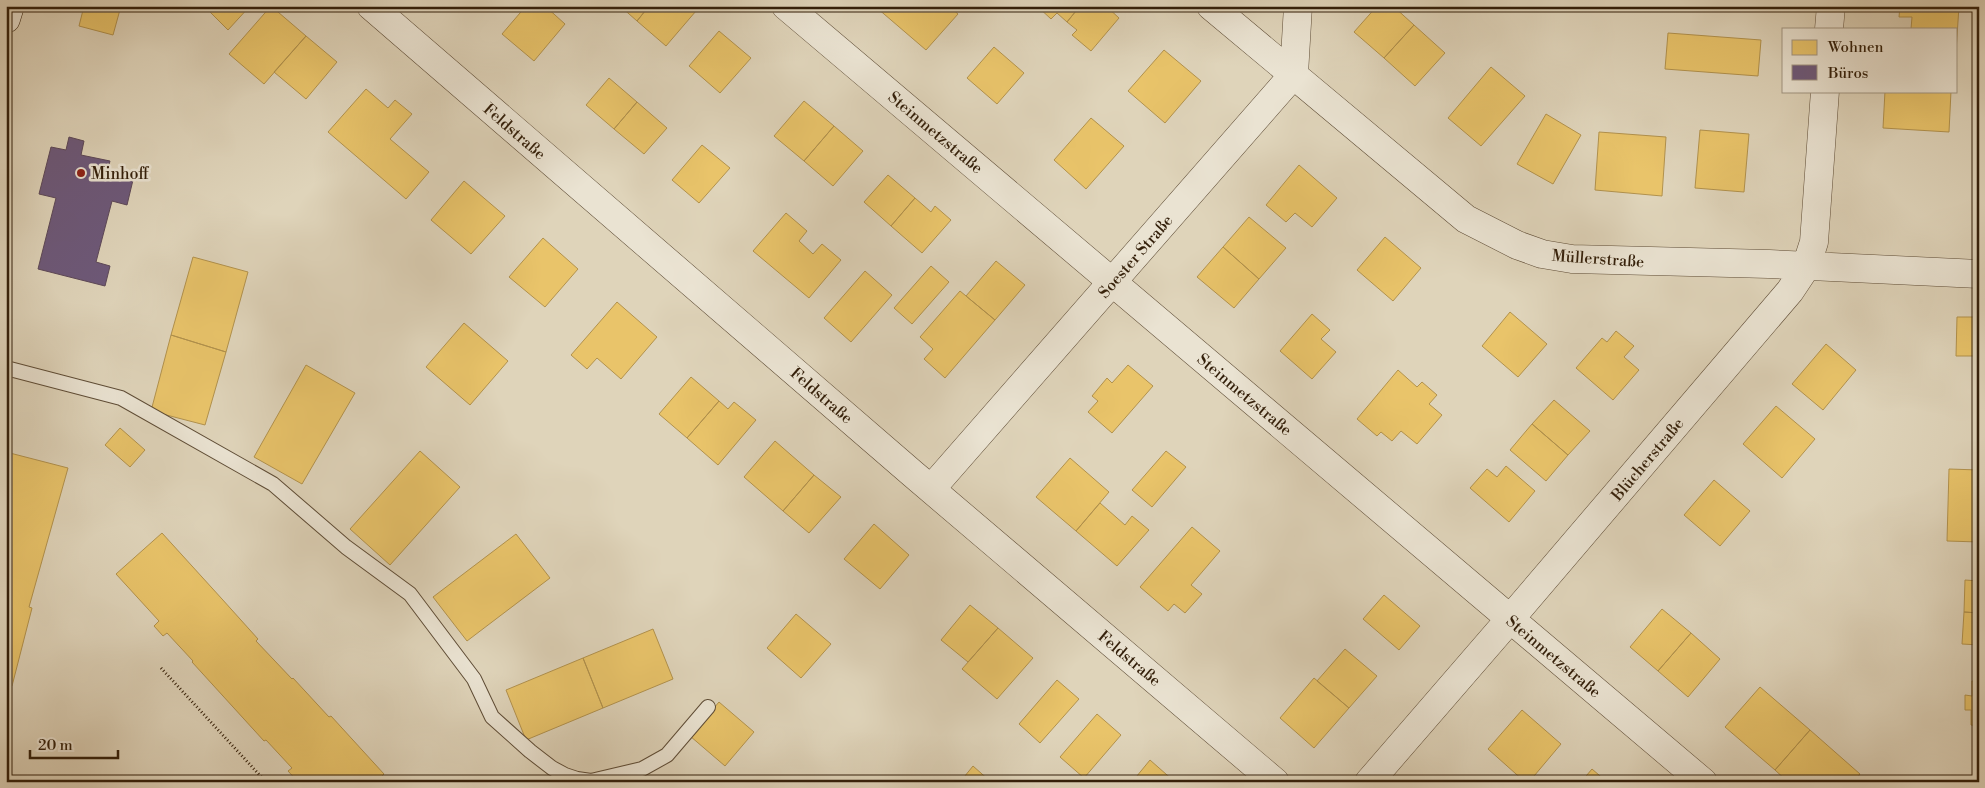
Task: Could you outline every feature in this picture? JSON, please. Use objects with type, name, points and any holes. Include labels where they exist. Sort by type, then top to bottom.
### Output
[{"type":"street","points":[[6,19],[10,6]]},
{"type":"street","name":"Feldstraße","points":[[371,6],[1274,782]]},
{"type":"street","name":"Steinmetzstraße","points":[[786,6],[1703,782]]},
{"type":"street","name":"Müllerstraße","points":[[1211,6],[1466,219],[1517,245],[1542,254],[1572,259],[1769,264],[1979,274]]},
{"type":"street","points":[[1294,74],[1298,6]]},
{"type":"street","points":[[1829,28],[1831,6]]},
{"type":"street","name":"Soester Straße","points":[[932,489],[1294,74]]},
{"type":"street","name":"Blücherstraße","points":[[1369,782],[1790,291],[1806,267],[1814,242],[1825,92]]},
{"type":"lane","points":[[6,368],[121,398],[273,484],[346,547],[410,594],[474,679],[492,717],[530,751],[565,775],[577,779],[591,780],[642,769],[667,755],[708,707]]},
{"type":"path","points":[[162,668],[266,782]]},
{"type":"building: Wohnen","points":[[84,6],[121,6],[113,35],[79,26]]},
{"type":"building: Wohnen","points":[[204,6],[250,6],[228,30]]},
{"type":"building: Wohnen","points":[[271,6],[306,36],[264,84],[229,54]]},
{"type":"building: Wohnen","points":[[526,6],[545,6],[565,24],[534,61],[502,34]]},
{"type":"building: Wohnen","points":[[620,6],[649,6],[637,21]]},
{"type":"building: Wohnen","points":[[649,6],[691,6],[696,11],[666,46],[637,21]]},
{"type":"building: Wohnen","points":[[878,6],[949,6],[958,14],[926,50],[877,8]]},
{"type":"building: Wohnen","points":[[1037,6],[1080,6],[1067,22],[1057,13],[1051,19]]},
{"type":"building: Wohnen","points":[[1080,6],[1106,6],[1119,18],[1091,51],[1072,35],[1077,30],[1067,22]]},
{"type":"building: Wohnen","points":[[1377,6],[1393,6],[1414,25],[1384,58],[1354,32]]},
{"type":"building: Wohnen","points":[[1900,6],[1959,6],[1958,28],[1911,28],[1912,17],[1899,17]]},
{"type":"building: Wohnen","points":[[1414,25],[1445,53],[1415,86],[1384,58]]},
{"type":"building: Wohnen","points":[[719,31],[751,58],[720,93],[689,66]]},
{"type":"building: Wohnen","points":[[1668,33],[1761,40],[1758,76],[1665,69]]},
{"type":"building: Wohnen","points":[[306,36],[337,62],[306,99],[274,72]]},
{"type":"building: Wohnen","points":[[994,47],[1024,73],[997,104],[967,78]]},
{"type":"building: Wohnen","points":[[1164,50],[1201,81],[1165,123],[1128,91]]},
{"type":"building: Wohnen","points":[[1491,67],[1525,96],[1481,146],[1448,118]]},
{"type":"building: Wohnen","points":[[609,78],[637,102],[614,129],[586,105]]},
{"type":"building: Wohnen","points":[[366,89],[388,108],[395,100],[412,114],[390,139],[429,172],[406,199],[328,132]]},
{"type":"building: Wohnen","points":[[1885,92],[1951,92],[1949,132],[1883,128]]},
{"type":"building: Wohnen","points":[[804,101],[834,126],[804,161],[774,136]]},
{"type":"building: Wohnen","points":[[637,102],[667,128],[644,154],[614,129]]},
{"type":"building: Wohnen","points":[[1546,114],[1581,135],[1553,184],[1517,164]]},
{"type":"building: Wohnen","points":[[1091,118],[1124,146],[1086,189],[1054,160]]},
{"type":"building: Wohnen","points":[[834,126],[863,151],[833,186],[804,161]]},
{"type":"building: Wohnen","points":[[1700,130],[1749,134],[1744,192],[1695,188]]},
{"type":"building: Wohnen","points":[[1599,132],[1666,137],[1662,196],[1595,190]]},
{"type":"building: Wohnen","points":[[702,145],[730,168],[699,203],[672,180]]},
{"type":"building: Wohnen","points":[[1299,165],[1337,198],[1312,227],[1295,213],[1286,222],[1266,205]]},
{"type":"building: Wohnen","points":[[888,175],[915,198],[891,226],[864,202]]},
{"type":"building: Wohnen","points":[[464,181],[505,216],[471,254],[431,220]]},
{"type":"building: Wohnen","points":[[915,198],[931,212],[935,206],[951,220],[922,253],[891,226]]},
{"type":"building: Wohnen","points":[[786,213],[807,231],[799,241],[813,254],[822,244],[841,260],[809,298],[753,251]]},
{"type":"building: Wohnen","points":[[1249,217],[1286,248],[1259,279],[1223,247]]},
{"type":"building: Wohnen","points":[[1385,237],[1421,268],[1393,301],[1357,270]]},
{"type":"building: Wohnen","points":[[543,238],[578,269],[545,307],[509,277]]},
{"type":"building: Wohnen","points":[[1223,247],[1259,279],[1234,308],[1197,277]]},
{"type":"building: Wohnen","points":[[193,257],[248,272],[226,352],[171,335]]},
{"type":"building: Wohnen","points":[[996,261],[1025,285],[995,320],[966,296]]},
{"type":"building: Wohnen","points":[[931,266],[949,282],[912,324],[894,308]]},
{"type":"building: Wohnen","points":[[865,271],[892,295],[851,342],[824,318]]},
{"type":"building: Wohnen","points":[[960,291],[995,320],[945,378],[924,359],[933,349],[920,337]]},
{"type":"building: Wohnen","points":[[617,302],[657,337],[621,379],[597,358],[587,369],[571,355]]},
{"type":"building: Wohnen","points":[[1510,312],[1547,344],[1518,377],[1482,346]]},
{"type":"building: Wohnen","points":[[1312,314],[1330,330],[1321,339],[1336,352],[1312,379],[1280,351]]},
{"type":"building: Wohnen","points":[[1957,317],[1979,317],[1979,356],[1956,356]]},
{"type":"building: Wohnen","points":[[464,323],[508,361],[470,405],[426,367]]},
{"type":"building: Wohnen","points":[[1616,331],[1634,346],[1624,357],[1639,370],[1613,400],[1576,368],[1602,338],[1607,342]]},
{"type":"building: Wohnen","points":[[171,335],[226,352],[205,425],[151,411]]},
{"type":"building: Wohnen","points":[[1826,344],[1856,370],[1823,410],[1792,384]]},
{"type":"building: Wohnen","points":[[306,365],[355,393],[302,484],[254,457]]},
{"type":"building: Wohnen","points":[[1128,365],[1153,386],[1112,433],[1088,412],[1098,401],[1092,396],[1107,378],[1112,383]]},
{"type":"building: Wohnen","points":[[1398,370],[1417,387],[1422,382],[1437,395],[1429,404],[1442,415],[1417,444],[1401,431],[1392,441],[1381,432],[1377,436],[1357,419]]},
{"type":"building: Wohnen","points":[[691,377],[719,401],[687,438],[659,414]]},
{"type":"building: Wohnen","points":[[1554,400],[1590,431],[1568,455],[1532,424]]},
{"type":"building: Wohnen","points":[[719,401],[728,409],[734,402],[756,420],[718,465],[687,438]]},
{"type":"building: Wohnen","points":[[1776,406],[1815,439],[1782,478],[1743,444]]},
{"type":"building: Wohnen","points":[[1532,424],[1568,455],[1546,481],[1510,450]]},
{"type":"building: Wohnen","points":[[120,428],[145,450],[130,467],[105,445]]},
{"type":"building: Wohnen","points":[[775,441],[814,475],[783,511],[744,477]]},
{"type":"building: Wohnen","points":[[420,451],[460,487],[390,565],[350,529]]},
{"type":"building: Wohnen","points":[[1166,451],[1186,467],[1152,507],[1132,490]]},
{"type":"building: Wohnen","points":[[6,452],[68,468],[29,607],[32,608],[12,686],[6,684]]},
{"type":"building: Wohnen","points":[[1070,458],[1109,492],[1076,531],[1036,497]]},
{"type":"building: Wohnen","points":[[1506,466],[1535,491],[1509,522],[1470,488],[1487,469],[1497,477]]},
{"type":"building: Wohnen","points":[[1949,469],[1979,470],[1979,542],[1947,541]]},
{"type":"building: Wohnen","points":[[814,475],[841,497],[809,533],[783,511]]},
{"type":"building: Wohnen","points":[[1714,480],[1750,511],[1720,546],[1684,515]]},
{"type":"building: Wohnen","points":[[1100,503],[1125,525],[1132,516],[1149,530],[1117,566],[1076,531]]},
{"type":"building: Wohnen","points":[[874,524],[909,555],[880,589],[844,559]]},
{"type":"building: Wohnen","points":[[1192,527],[1220,551],[1191,585],[1202,594],[1185,613],[1174,604],[1168,611],[1140,587]]},
{"type":"building: Wohnen","points":[[162,533],[258,639],[256,641],[329,717],[331,716],[384,774],[376,782],[307,782],[303,777],[298,782],[288,771],[292,768],[266,740],[264,741],[167,633],[163,636],[154,626],[159,621],[116,574]]},
{"type":"building: Wohnen","points":[[516,534],[550,578],[467,641],[433,597]]},
{"type":"building: Wohnen","points":[[1965,580],[1979,581],[1979,613],[1964,612]]},
{"type":"building: Wohnen","points":[[1384,595],[1420,626],[1399,650],[1363,619]]},
{"type":"building: Wohnen","points":[[970,605],[998,628],[968,662],[941,640]]},
{"type":"building: Wohnen","points":[[1662,609],[1691,633],[1658,671],[1630,647]]},
{"type":"building: Wohnen","points":[[1964,612],[1979,613],[1979,645],[1962,644]]},
{"type":"building: Wohnen","points":[[796,614],[831,644],[801,678],[767,648]]},
{"type":"building: Wohnen","points":[[998,628],[1033,658],[997,699],[962,669]]},
{"type":"building: Wohnen","points":[[653,629],[673,679],[603,708],[583,658]]},
{"type":"building: Wohnen","points":[[1691,633],[1720,659],[1688,697],[1658,671]]},
{"type":"building: Wohnen","points":[[1345,649],[1377,676],[1349,708],[1317,681]]},
{"type":"building: Wohnen","points":[[583,658],[603,708],[526,740],[506,690]]},
{"type":"building: Wohnen","points":[[1314,678],[1349,708],[1314,748],[1280,718]]},
{"type":"building: Wohnen","points":[[1057,680],[1079,699],[1040,743],[1019,724]]},
{"type":"building: Wohnen","points":[[1972,681],[1979,682],[1979,726],[1971,725],[1971,710],[1965,710],[1965,695],[1972,696]]},
{"type":"building: Wohnen","points":[[1760,687],[1810,730],[1775,770],[1725,727]]},
{"type":"building: Wohnen","points":[[719,702],[754,732],[725,766],[690,736]]},
{"type":"building: Wohnen","points":[[1522,710],[1561,744],[1529,782],[1525,782],[1488,749]]},
{"type":"building: Wohnen","points":[[1097,714],[1121,735],[1084,778],[1060,757]]},
{"type":"building: Wohnen","points":[[1810,730],[1860,774],[1854,782],[1788,782],[1775,770]]},
{"type":"building: Wohnen","points":[[1150,760],[1175,782],[1132,782]]},
{"type":"building: Wohnen","points":[[973,766],[991,782],[960,782]]},
{"type":"building: Wohnen","points":[[1592,769],[1607,782],[1581,782]]},
{"type":"building: Büros","points":[[69,137],[84,141],[81,155],[110,161],[107,172],[133,180],[127,205],[112,201],[96,262],[110,266],[105,286],[38,269],[56,198],[39,194],[51,147],[66,150]]},
{"type":"place","name":"Minhoff","points":[[81,173]]}]
